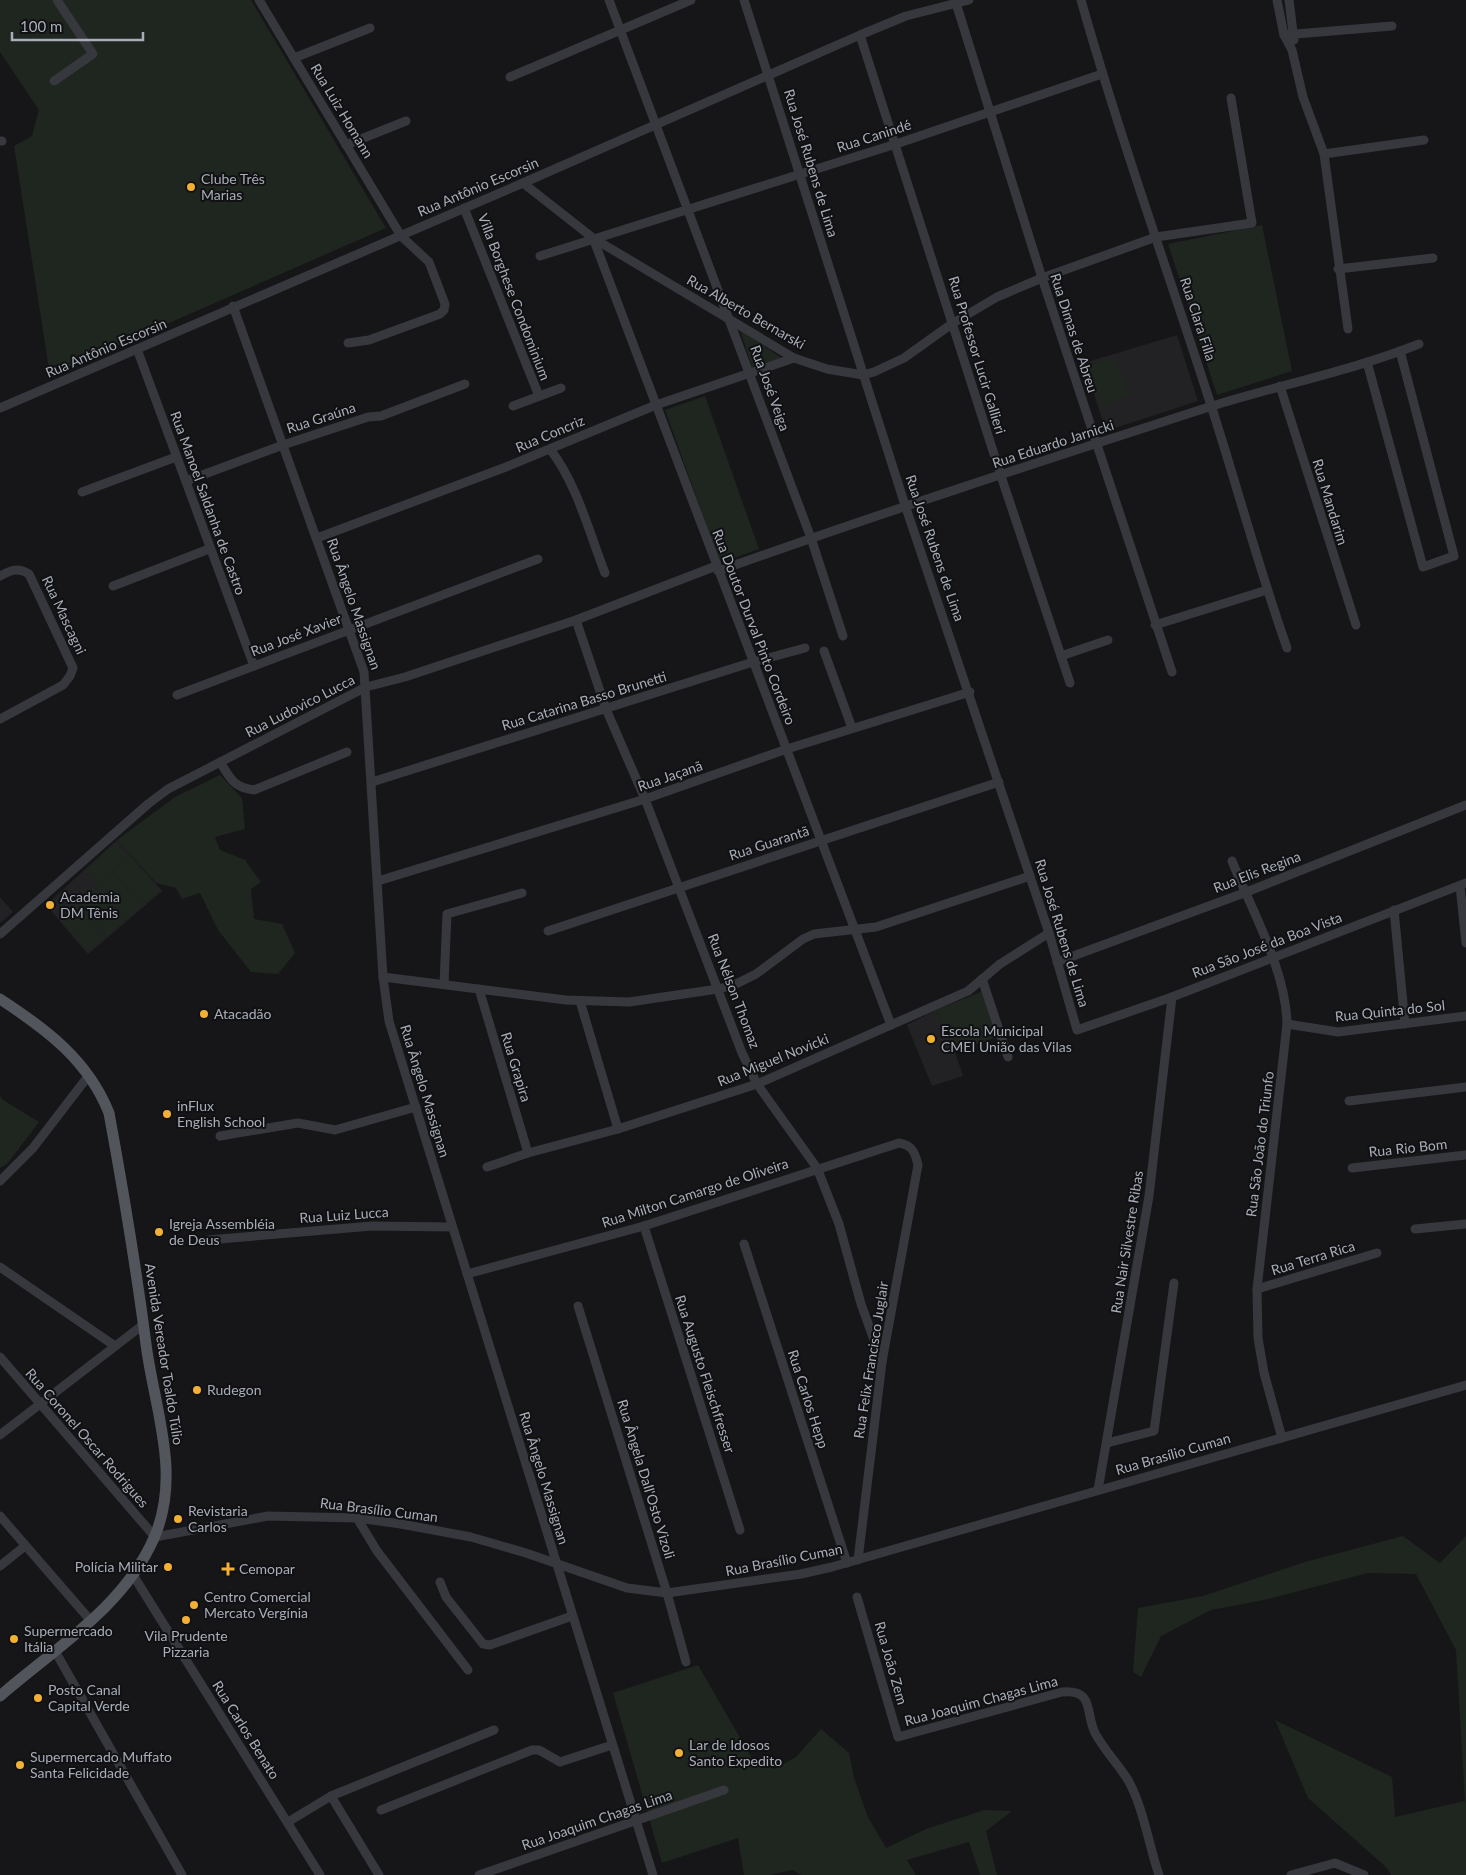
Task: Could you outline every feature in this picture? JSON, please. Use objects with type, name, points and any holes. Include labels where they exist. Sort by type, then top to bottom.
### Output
[{"type":"main road","name":"Avenida Vereador Toaldo Túlio","points":[[0,999],[47,1031],[67,1048],[102,1094],[109,1113],[146,1345],[161,1420],[166,1470],[164,1508],[154,1537],[133,1575],[92,1621],[0,1696]]},
{"type":"street","points":[[54,81],[93,54],[57,0]]},
{"type":"street","name":"Rua Luiz Homann","points":[[259,0],[401,236],[429,262],[445,304],[444,310],[440,314],[369,340],[348,343]]},
{"type":"street","name":"Rua José Veiga","points":[[609,0],[657,123],[686,208],[811,538],[843,636]]},
{"type":"street","points":[[510,77],[691,0]]},
{"type":"street","name":"Rua José Rubens de Lima","points":[[744,0],[905,505],[970,692],[1049,933],[1077,1030]]},
{"type":"street","name":"Rua Antônio Escorsin","points":[[0,408],[233,306],[523,183],[860,34],[906,16],[955,1],[969,0]]},
{"type":"street","name":"Rua Clara Filla","points":[[1081,0],[1102,74],[1211,406],[1267,590],[1287,648]]},
{"type":"street","points":[[1276,0],[1284,35],[1292,50],[1303,97],[1324,154],[1338,268],[1348,329]]},
{"type":"street","points":[[1289,0],[1295,35],[1292,50]]},
{"type":"street","name":"Rua Dimas de Abreu","points":[[955,1],[1042,278],[1172,672]]},
{"type":"street","points":[[1284,35],[1392,26]]},
{"type":"street","points":[[294,58],[370,28]]},
{"type":"street","name":"Rua Professor Lucir Gallieri","points":[[860,34],[1001,476],[1070,683]]},
{"type":"street","name":"Rua Canindé","points":[[540,256],[686,208],[896,144],[1102,74]]},
{"type":"street","points":[[863,375],[904,358],[953,323],[997,297],[1042,278],[1156,237],[1252,223],[1231,98]]},
{"type":"street","points":[[346,145],[406,121]]},
{"type":"street","points":[[1324,154],[1424,140]]},
{"type":"street","name":"Rua Alberto Bernarski","points":[[523,183],[593,238],[794,358],[827,369],[863,375]]},
{"type":"street","name":"Villa Borghese Condominium","points":[[464,208],[539,396]]},
{"type":"street","name":"Rua Doutor Durval Pinto Cordeiro","points":[[593,238],[891,1025]]},
{"type":"street","points":[[1338,268],[1433,258]]},
{"type":"street","name":"Rua Ângelo Massignan","points":[[233,306],[362,665],[366,687],[384,977],[389,1021],[653,1875]]},
{"type":"street","name":"Rua Eduardo Jarnicki","points":[[717,568],[1211,406],[1367,362],[1419,344]]},
{"type":"street","name":"Rua Manoel Saldanha de Castro","points":[[137,349],[254,666]]},
{"type":"street","points":[[1367,362],[1423,567],[1454,556],[1400,352]]},
{"type":"street","name":"Rua Concriz","points":[[317,538],[550,449],[656,404],[794,358]]},
{"type":"street","name":"Rua Graúna","points":[[186,481],[283,445],[368,417],[381,416],[465,384]]},
{"type":"street","name":"Rua Mandarim","points":[[1280,386],[1356,625]]},
{"type":"street","name":"Villa Borghese Condominium","points":[[513,406],[561,388]]},
{"type":"street","points":[[550,449],[559,461],[572,487],[604,572]]},
{"type":"street","points":[[82,492],[176,457]]},
{"type":"street","points":[[113,586],[210,549]]},
{"type":"street","name":"Rua José Xavier","points":[[177,695],[349,629],[538,560]]},
{"type":"street","name":"Rua Ludovico Lucca","points":[[0,934],[148,804],[168,789],[366,687],[405,677],[576,620],[717,568]]},
{"type":"street","name":"Rua Mascagni","points":[[0,576],[10,570],[22,569],[29,574],[73,668],[63,685],[0,719]]},
{"type":"street","points":[[1155,625],[1267,590]]},
{"type":"street","name":"Rua Nélson Thomaz","points":[[576,620],[606,709],[645,799],[718,989],[757,1084],[817,1168],[839,1224],[862,1304],[882,1362]]},
{"type":"street","points":[[1061,656],[1108,640]]},
{"type":"street","name":"Rua Catarina Basso Brunetti","points":[[372,782],[753,662],[804,648]]},
{"type":"street","points":[[824,651],[852,728]]},
{"type":"street","name":"Rua Jaçanã","points":[[378,881],[645,799],[787,749],[970,692]]},
{"type":"street","points":[[220,762],[233,783],[240,788],[254,790],[347,752]]},
{"type":"street","name":"Rua Guarantã","points":[[548,931],[999,782]]},
{"type":"street","name":"Rua Elis Regina","points":[[1057,962],[1244,893],[1466,805]]},
{"type":"street","name":"Rua São João do Triunfo","points":[[1232,861],[1271,957],[1284,995],[1287,1024],[1257,1289],[1258,1338],[1264,1373],[1282,1438]]},
{"type":"street","points":[[384,977],[580,1000],[630,1002],[718,989],[756,974],[802,939],[814,934],[854,931],[876,927],[1030,876]]},
{"type":"street","points":[[1463,884],[1466,943]]},
{"type":"street","name":"Rua São José da Boa Vista","points":[[1077,1030],[1172,997],[1463,884]]},
{"type":"street","points":[[444,984],[447,914],[522,893]]},
{"type":"street","points":[[1394,910],[1405,1024]]},
{"type":"street","name":"Rua Miguel Novicki","points":[[486,1167],[528,1153],[618,1129],[757,1084],[968,991],[1000,964],[1049,933]]},
{"type":"street","points":[[982,979],[1008,1057]]},
{"type":"street","name":"Rua Grapira","points":[[479,989],[528,1153]]},
{"type":"street","name":"Rua Nair Silvestre Ribas","points":[[1098,1490],[1149,1196],[1172,997]]},
{"type":"street","points":[[580,1000],[618,1129]]},
{"type":"street","name":"Rua Quinta do Sol","points":[[1287,1024],[1338,1032],[1466,1016]]},
{"type":"street","points":[[0,1181],[33,1148],[89,1075]]},
{"type":"street","points":[[1349,1101],[1466,1087]]},
{"type":"street","points":[[220,1136],[298,1123],[336,1130],[416,1107]]},
{"type":"street","name":"Rua Milton Camargo de Oliveira","points":[[467,1274],[644,1226],[899,1142],[908,1144],[915,1153],[918,1165]]},
{"type":"street","name":"Rua Rio Bom","points":[[1352,1168],[1466,1155]]},
{"type":"street","name":"Rua Felix Francisco Juglair","points":[[858,1560],[882,1362],[918,1165]]},
{"type":"street","points":[[1415,1230],[1466,1224]]},
{"type":"street","name":"Rua Luiz Lucca","points":[[208,1240],[372,1226],[452,1227]]},
{"type":"street","name":"Rua Augusto Fleischfresser","points":[[644,1226],[740,1530]]},
{"type":"street","name":"Rua Carlos Hepp","points":[[744,1244],[847,1563]]},
{"type":"street","name":"Rua Terra Rica","points":[[1257,1289],[1377,1253]]},
{"type":"street","points":[[0,1267],[115,1346]]},
{"type":"street","points":[[1107,1443],[1154,1431],[1174,1282]]},
{"type":"street","name":"Rua Ângela Dall'Osto Vizoli","points":[[578,1306],[667,1593],[686,1662]]},
{"type":"street","points":[[0,1435],[144,1324]]},
{"type":"street","name":"Rua Coronel Oscar Rodrigues","points":[[0,1356],[38,1404],[154,1537]]},
{"type":"street","name":"Rua Brasílio Cuman","points":[[154,1537],[268,1516],[356,1518],[410,1525],[471,1537],[556,1563],[627,1588],[667,1593],[800,1574],[847,1563],[1466,1385]]},
{"type":"street","points":[[0,1516],[92,1621]]},
{"type":"street","points":[[356,1518],[377,1551],[468,1670]]},
{"type":"street","points":[[0,1566],[25,1546]]},
{"type":"street","name":"Rua Carlos Benato","points":[[133,1575],[320,1875]]},
{"type":"street","points":[[440,1582],[446,1597],[482,1644],[490,1645],[572,1616]]},
{"type":"street","name":"Rua João Zem","points":[[857,1597],[898,1737]]},
{"type":"street","points":[[55,1651],[182,1875]]},
{"type":"street","name":"Rua Joaquim Chagas Lima","points":[[898,1737],[1062,1692],[1070,1692],[1082,1696],[1088,1706],[1094,1731],[1128,1781],[1134,1794],[1159,1875]]},
{"type":"street","points":[[288,1822],[331,1796],[494,1730]]},
{"type":"street","points":[[381,1810],[532,1750],[539,1750],[560,1762],[612,1745]]},
{"type":"street","name":"Rua Joaquim Chagas Lima","points":[[479,1875],[724,1790]]},
{"type":"street","points":[[331,1796],[379,1875]]},
{"type":"street","points":[[1292,1875],[1335,1863],[1364,1875]]},
{"type":"shaded area","name":"Clube Três Marias","points":[[0,0],[251,0],[386,228],[50,375],[14,146],[32,136],[39,110],[0,52]]},
{"type":"shaded area","points":[[1262,225],[1292,371],[1217,395],[1168,244]]},
{"type":"shaded area","points":[[740,330],[782,358],[752,367]]},
{"type":"shaded area","points":[[1177,335],[1198,401],[1106,431],[1084,363]]},
{"type":"shaded area","points":[[1115,357],[1129,396],[1101,405],[1086,366]]},
{"type":"shaded area","points":[[705,396],[759,549],[720,563],[665,410]]},
{"type":"shaded area","points":[[220,775],[242,798],[245,829],[215,837],[220,850],[245,860],[261,882],[251,889],[254,919],[282,924],[295,953],[278,974],[251,972],[218,930],[200,893],[182,899],[176,888],[156,883],[117,840],[175,797]]},
{"type":"shaded area","points":[[117,840],[162,891],[88,954],[46,905]]},
{"type":"shaded area","points":[[116,843],[128,856],[97,884],[85,871]]},
{"type":"shaded area","points":[[129,856],[160,891],[143,905],[113,871]]},
{"type":"shaded area","points":[[112,872],[142,906],[126,920],[96,887]]},
{"type":"shaded area","points":[[94,888],[124,921],[108,936],[77,903]]},
{"type":"shaded area","points":[[0,897],[13,912],[0,923]]},
{"type":"shaded area","points":[[76,904],[106,937],[89,951],[60,919]]},
{"type":"shaded area","points":[[983,991],[997,1037],[955,1052],[936,1010]]},
{"type":"shaded area","name":"Escola Municipal CMEI União das Vilas","points":[[936,1010],[955,1052],[963,1076],[932,1086],[907,1025]]},
{"type":"shaded area","points":[[0,1096],[3,1100],[39,1122],[7,1164],[0,1168]]},
{"type":"shaded area","points":[[1403,1536],[1440,1563],[1466,1536],[1466,1875],[1391,1875],[1387,1868],[1308,1798],[1275,1720],[1392,1777],[1395,1817],[1465,1801],[1456,1650],[1416,1574],[1368,1573],[1264,1600],[1211,1610],[1161,1636],[1141,1677],[1133,1672],[1138,1608],[1203,1596],[1305,1562]]},
{"type":"shaded area","points":[[698,1665],[754,1762],[775,1769],[796,1757],[821,1729],[849,1753],[854,1778],[868,1817],[886,1848],[926,1829],[984,1810],[1012,1811],[986,1831],[997,1875],[980,1875],[969,1842],[907,1860],[916,1875],[801,1875],[793,1870],[769,1875],[744,1875],[738,1838],[662,1863],[613,1693]]},
{"type":"place","name":"Clube Três Marias","points":[[191,187]]},
{"type":"place","name":"Academia DM Tênis","points":[[50,905]]},
{"type":"place","name":"Atacadão","points":[[204,1014]]},
{"type":"place","name":"Escola Municipal CMEI União das Vilas","points":[[931,1039]]},
{"type":"place","name":"inFlux English School","points":[[167,1114]]},
{"type":"place","name":"Igreja Assembléia de Deus","points":[[159,1232]]},
{"type":"place","name":"Rudegon","points":[[197,1390]]},
{"type":"place","name":"Revistaria Carlos","points":[[178,1519]]},
{"type":"place","name":"Polícia Militar","points":[[168,1567]]},
{"type":"place","name":"Cemopar","points":[[228,1569]]},
{"type":"place","name":"Centro Comercial Mercato Vergínia","points":[[194,1605]]},
{"type":"place","name":"Vila Prudente Pizzaria","points":[[186,1620]]},
{"type":"place","name":"Supermercado Itália","points":[[14,1639]]},
{"type":"place","name":"Posto Canal Capital Verde","points":[[38,1698]]},
{"type":"place","name":"Lar de Idosos Santo Expedito","points":[[679,1753]]},
{"type":"place","name":"Supermercado Muffato Santa Felicidade","points":[[20,1765]]}]
